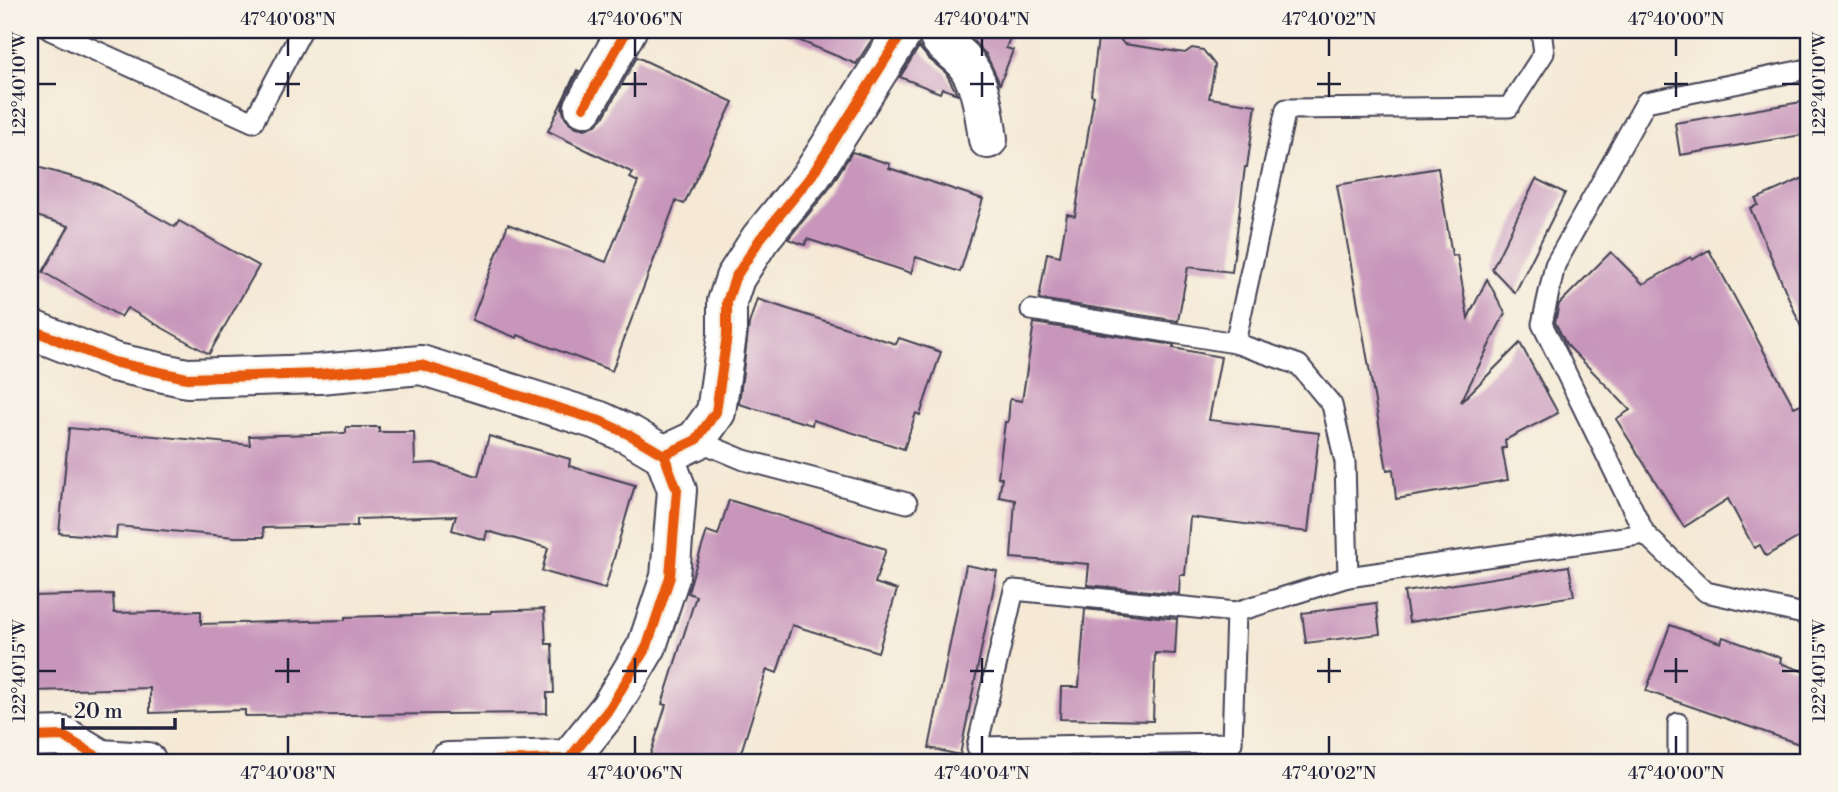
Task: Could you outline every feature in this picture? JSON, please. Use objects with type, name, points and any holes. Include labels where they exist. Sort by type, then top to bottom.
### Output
[{"type":"street","points":[[584,107],[627,30]]},
{"type":"street","points":[[448,762],[569,759],[610,708],[647,646],[670,577],[680,447],[716,412],[727,335],[727,302],[736,278],[760,239],[812,175],[904,30]]},
{"type":"street","points":[[936,30],[939,39],[963,59],[982,94],[989,139]]},
{"type":"street","points":[[30,329],[113,362],[187,378],[319,374],[421,365],[600,421],[631,435],[680,447]]},
{"type":"street","points":[[30,737],[62,736],[101,759],[147,762]]},
{"type":"lane","points":[[50,30],[253,122],[302,30]]},
{"type":"lane","points":[[1235,343],[1286,109],[1509,107],[1544,53],[1541,30]]},
{"type":"lane","points":[[1808,69],[1646,102],[1555,265],[1542,324],[1644,534],[1706,592],[1808,615]]},
{"type":"lane","points":[[1031,310],[1235,343],[1299,365],[1332,405],[1345,461],[1348,577]]},
{"type":"lane","points":[[680,447],[744,460],[907,503]]},
{"type":"lane","points":[[1236,612],[1231,743],[977,747],[1014,590],[1236,612],[1348,577],[1644,534]]},
{"type":"lane","points":[[1678,723],[1678,762]]},
{"type":"building","points":[[774,30],[878,30],[856,64]]},
{"type":"building","points":[[962,30],[1013,30],[1006,48],[1013,50],[1000,84],[986,54]]},
{"type":"building","points":[[1099,30],[1113,30],[1124,44],[1185,53],[1192,48],[1203,50],[1215,65],[1209,98],[1256,105],[1232,272],[1188,267],[1178,321],[1039,299],[1047,253],[1060,256],[1067,214],[1075,216],[1094,96],[1091,95]]},
{"type":"building","points":[[919,47],[946,73],[957,94],[942,88],[940,93],[900,77]]},
{"type":"building","points":[[637,57],[733,102],[684,204],[676,201],[612,371],[472,320],[508,224],[606,262],[638,182],[630,178],[633,173],[548,131],[577,70],[579,71],[565,96],[562,108],[565,118],[573,126],[585,129],[596,125],[603,118]]},
{"type":"building","points":[[1808,101],[1808,134],[1680,155],[1675,123]]},
{"type":"building","points":[[852,152],[890,164],[889,168],[983,199],[960,272],[916,257],[911,273],[807,239],[805,245],[788,239],[829,189]]},
{"type":"building","points":[[30,165],[98,184],[175,227],[179,221],[259,266],[209,354],[127,308],[121,317],[43,272],[69,226],[30,214]]},
{"type":"building","points":[[1438,168],[1452,256],[1457,255],[1468,318],[1487,279],[1505,313],[1461,402],[1520,343],[1558,413],[1505,440],[1506,448],[1502,448],[1508,480],[1396,499],[1393,469],[1387,470],[1337,185]]},
{"type":"building","points":[[1808,176],[1808,343],[1750,208],[1758,205],[1756,199]]},
{"type":"building","points":[[1536,179],[1565,193],[1515,293],[1492,269]]},
{"type":"building","points":[[1709,250],[1794,407],[1808,401],[1808,532],[1766,556],[1760,545],[1754,548],[1728,499],[1684,527],[1616,419],[1630,410],[1566,344],[1555,322],[1559,304],[1611,252],[1643,284]]},
{"type":"building","points":[[757,299],[896,344],[899,338],[941,352],[920,415],[916,413],[904,449],[813,420],[812,425],[739,404],[749,324]]},
{"type":"building","points":[[1034,323],[1174,345],[1173,348],[1221,357],[1209,420],[1319,433],[1308,532],[1190,517],[1185,575],[1180,575],[1179,594],[1087,585],[1089,564],[1011,558],[1015,500],[999,497],[1002,478],[998,477],[1010,399],[1022,401]]},
{"type":"building","points":[[346,427],[379,427],[379,432],[414,432],[415,464],[434,463],[478,476],[489,436],[570,459],[569,466],[635,485],[605,589],[542,571],[548,548],[487,531],[485,540],[452,530],[456,516],[357,519],[357,526],[263,528],[264,537],[235,537],[117,526],[116,538],[59,533],[69,428],[250,445],[249,436],[346,433]]},
{"type":"building","points":[[729,500],[886,549],[875,583],[897,590],[878,652],[792,625],[777,673],[767,669],[738,762],[648,762],[666,705],[662,704],[696,596],[688,593],[692,578],[707,531],[718,535]]},
{"type":"building","points":[[966,565],[997,571],[960,755],[929,748]]},
{"type":"building","points":[[1569,566],[1574,596],[1409,622],[1404,592]]},
{"type":"building","points":[[113,594],[114,613],[201,611],[201,624],[345,620],[345,617],[544,609],[546,644],[552,644],[554,693],[547,693],[547,713],[245,716],[245,710],[150,713],[150,688],[31,691],[30,596]]},
{"type":"building","points":[[1376,603],[1380,634],[1306,643],[1302,613]]},
{"type":"building","points":[[1085,609],[1177,619],[1175,654],[1155,653],[1153,721],[1060,719],[1061,687],[1079,687]]},
{"type":"building","points":[[1670,625],[1721,643],[1723,637],[1781,658],[1780,663],[1808,673],[1808,747],[1646,691]]},
{"type":"cycle path","points":[[584,107],[627,30]]},
{"type":"cycle path","points":[[664,455],[696,440],[716,412],[727,335],[727,302],[735,278],[760,239],[812,175],[904,30]]},
{"type":"cycle path","points":[[30,329],[113,362],[187,378],[319,374],[421,365],[600,421],[664,455]]},
{"type":"cycle path","points":[[448,762],[569,759],[610,708],[647,646],[670,577],[677,490],[664,455]]},
{"type":"cycle path","points":[[30,737],[63,736],[101,759],[147,762]]}]
